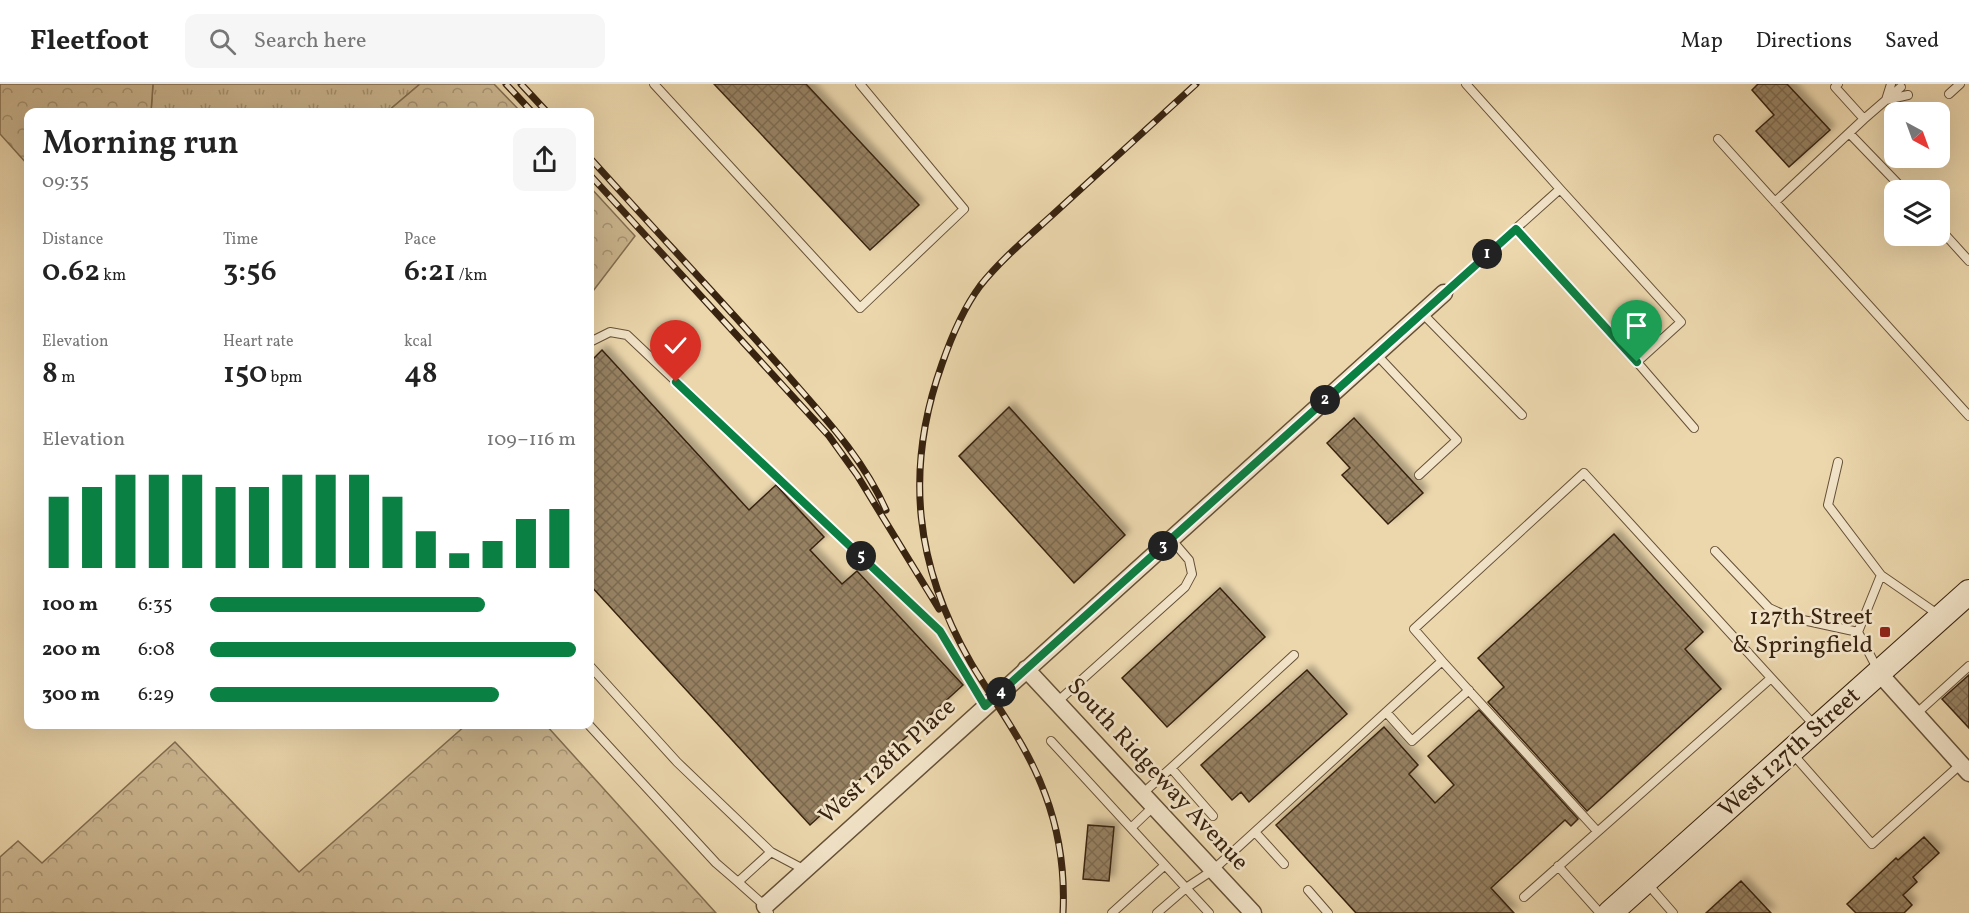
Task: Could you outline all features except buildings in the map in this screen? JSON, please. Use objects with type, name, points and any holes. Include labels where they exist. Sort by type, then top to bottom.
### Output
[{"type":"main road","name":"West 127th Street","points":[[1610,913],[1969,592]]},
{"type":"street","name":"West 128th Place","points":[[767,909],[805,870],[985,706],[1444,293]]},
{"type":"street","name":"South Ridgeway Avenue","points":[[1026,669],[1253,913]]},
{"type":"street","points":[[1879,673],[1965,769]]},
{"type":"lane","points":[[654,84],[860,308],[964,209],[860,84]]},
{"type":"lane","points":[[1466,84],[1681,322],[1637,362]]},
{"type":"lane","points":[[1838,84],[1835,87],[1864,119]]},
{"type":"lane","points":[[1886,99],[1891,84]]},
{"type":"lane","points":[[1949,94],[1960,84]]},
{"type":"lane","points":[[1775,202],[1901,87]]},
{"type":"lane","points":[[1886,99],[1908,95]]},
{"type":"lane","points":[[1849,133],[1894,180]]},
{"type":"lane","points":[[1718,139],[1969,416]]},
{"type":"lane","points":[[1444,293],[1560,189]]},
{"type":"lane","points":[[1516,229],[1694,428]]},
{"type":"lane","points":[[1950,240],[1969,261]]},
{"type":"lane","points":[[1422,313],[1522,415]]},
{"type":"lane","points":[[594,340],[610,332],[627,335],[940,631],[985,706]]},
{"type":"lane","points":[[1376,354],[1457,440],[1419,475]]},
{"type":"lane","points":[[1838,462],[1828,505],[1881,575],[1942,617]]},
{"type":"lane","points":[[1597,831],[1414,629],[1584,473],[1817,728]]},
{"type":"lane","points":[[1057,702],[1185,587],[1192,574],[1189,560],[1171,539]]},
{"type":"lane","points":[[1715,551],[1769,608],[1790,617],[1858,632]]},
{"type":"lane","points":[[1879,673],[1858,632],[1881,575]]},
{"type":"lane","points":[[1142,794],[1294,655]]},
{"type":"lane","points":[[1157,913],[1186,888],[1213,870],[1443,661]]},
{"type":"lane","points":[[1916,714],[1969,666]]},
{"type":"lane","points":[[594,670],[677,762],[771,852],[805,870]]},
{"type":"lane","points":[[1524,897],[1770,679]]},
{"type":"lane","points":[[1386,712],[1412,741],[1469,690]]},
{"type":"lane","points":[[593,729],[716,863],[767,909]]},
{"type":"lane","points":[[1051,741],[1209,913]]},
{"type":"lane","points":[[1791,752],[1872,844],[1965,769]]},
{"type":"lane","points":[[1171,768],[1213,816]]},
{"type":"lane","points":[[1131,828],[1154,806]]},
{"type":"lane","points":[[1255,832],[1284,864]]},
{"type":"lane","points":[[738,882],[771,852]]},
{"type":"lane","points":[[1112,913],[1165,865]]},
{"type":"lane","points":[[1558,866],[1600,913]]},
{"type":"lane","points":[[1645,881],[1673,913]]},
{"type":"lane","points":[[1308,890],[1328,913]]},
{"type":"green space","points":[[0,84],[153,84],[151,108],[24,108],[24,161],[0,134]]},
{"type":"green space","points":[[153,84],[420,84],[392,108],[151,108]]},
{"type":"green space","points":[[420,84],[494,84],[517,108],[392,108]]},
{"type":"green space","points":[[594,191],[635,236],[594,290]]},
{"type":"green space","points":[[461,729],[550,729],[716,913],[0,913],[0,857],[18,841],[42,863],[175,742],[299,872]]},
{"type":"railway","points":[[506,84],[528,108]]},
{"type":"railway","points":[[521,84],[543,108]]},
{"type":"railway","points":[[1063,913],[1060,852],[1045,794],[1021,743],[971,663],[952,627],[927,554],[921,517],[920,480],[923,442],[930,403],[953,334],[980,286],[998,265],[1196,84]]},
{"type":"railway","points":[[594,162],[827,420],[865,472],[886,510]]},
{"type":"railway","points":[[594,179],[829,436],[857,475],[939,609]]},
{"type":"place","name":"127th Street & Springfield","points":[[1885,632]]},
{"type":"route","points":[[676,382],[940,631],[985,706],[1516,229],[1637,362]]}]
